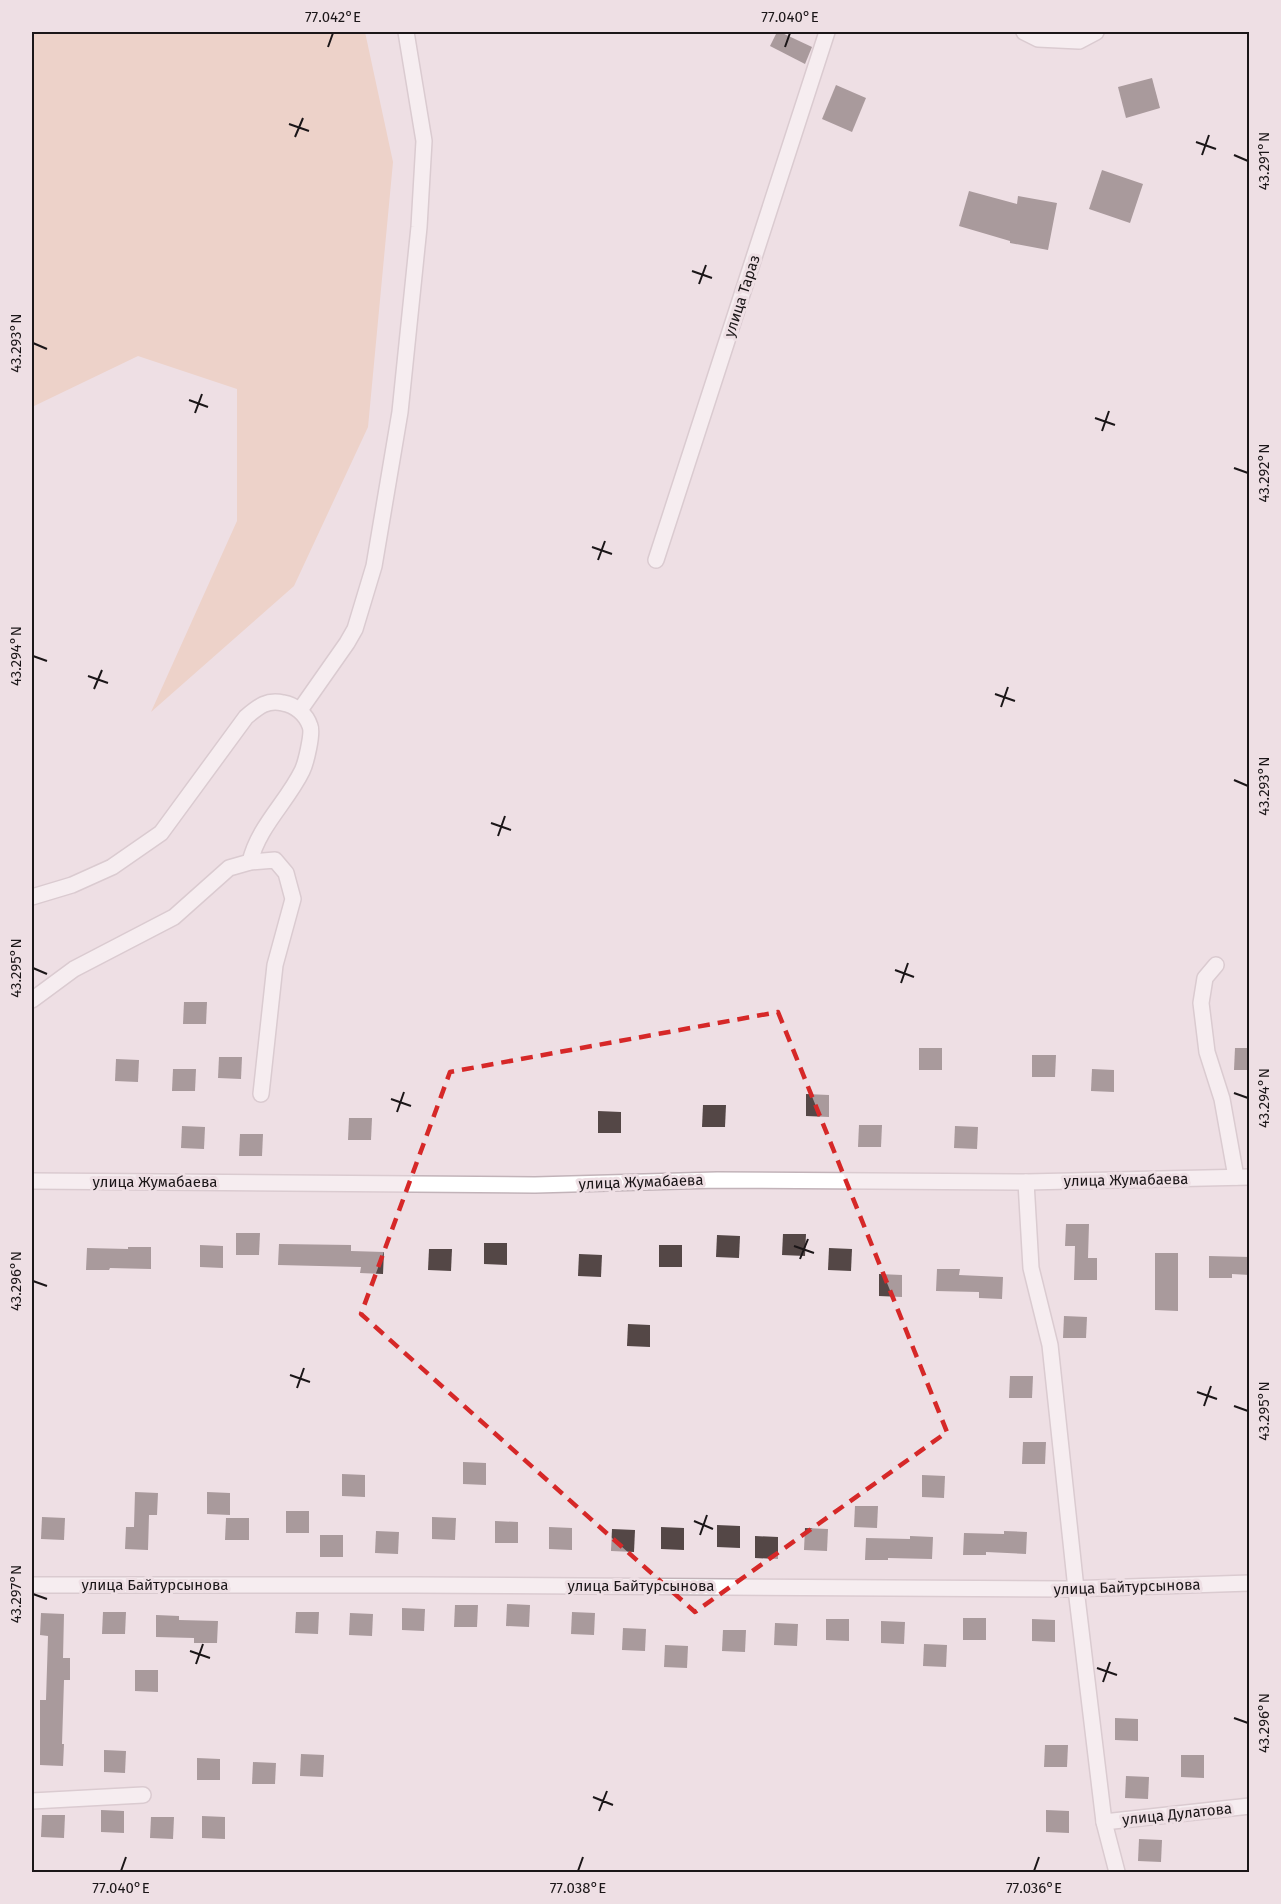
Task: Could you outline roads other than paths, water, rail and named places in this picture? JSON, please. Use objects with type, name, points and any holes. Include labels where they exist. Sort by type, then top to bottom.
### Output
[{"type":"street","points":[[300,710],[355,629],[374,566],[400,412],[419,227],[424,141],[406,32]]},
{"type":"street","name":"улица Тараз","points":[[656,560],[827,32]]},
{"type":"street","points":[[1024,32],[1038,39],[1079,41],[1096,32]]},
{"type":"street","points":[[32,897],[72,885],[112,867],[161,833],[246,717],[262,704],[283,702],[300,710],[311,727],[303,769],[254,847],[250,862]]},
{"type":"street","points":[[32,1000],[74,969],[174,917],[229,868],[250,862],[275,860],[286,873],[293,899],[276,965],[261,1094]]},
{"type":"street","points":[[1216,965],[1205,978],[1201,1003],[1208,1052],[1243,1177]]},
{"type":"street","name":"улица Жумабаева","points":[[32,1181],[535,1185],[717,1180],[1026,1182],[1243,1177]]},
{"type":"street","points":[[1026,1182],[1031,1268],[1050,1345],[1104,1822],[1117,1872]]},
{"type":"street","name":"улица Байтурсынова","points":[[32,1585],[1076,1589],[1250,1583]]},
{"type":"street","points":[[32,1801],[143,1795]]},
{"type":"street","name":"улица Дулатова","points":[[1104,1822],[1250,1806]]}]
